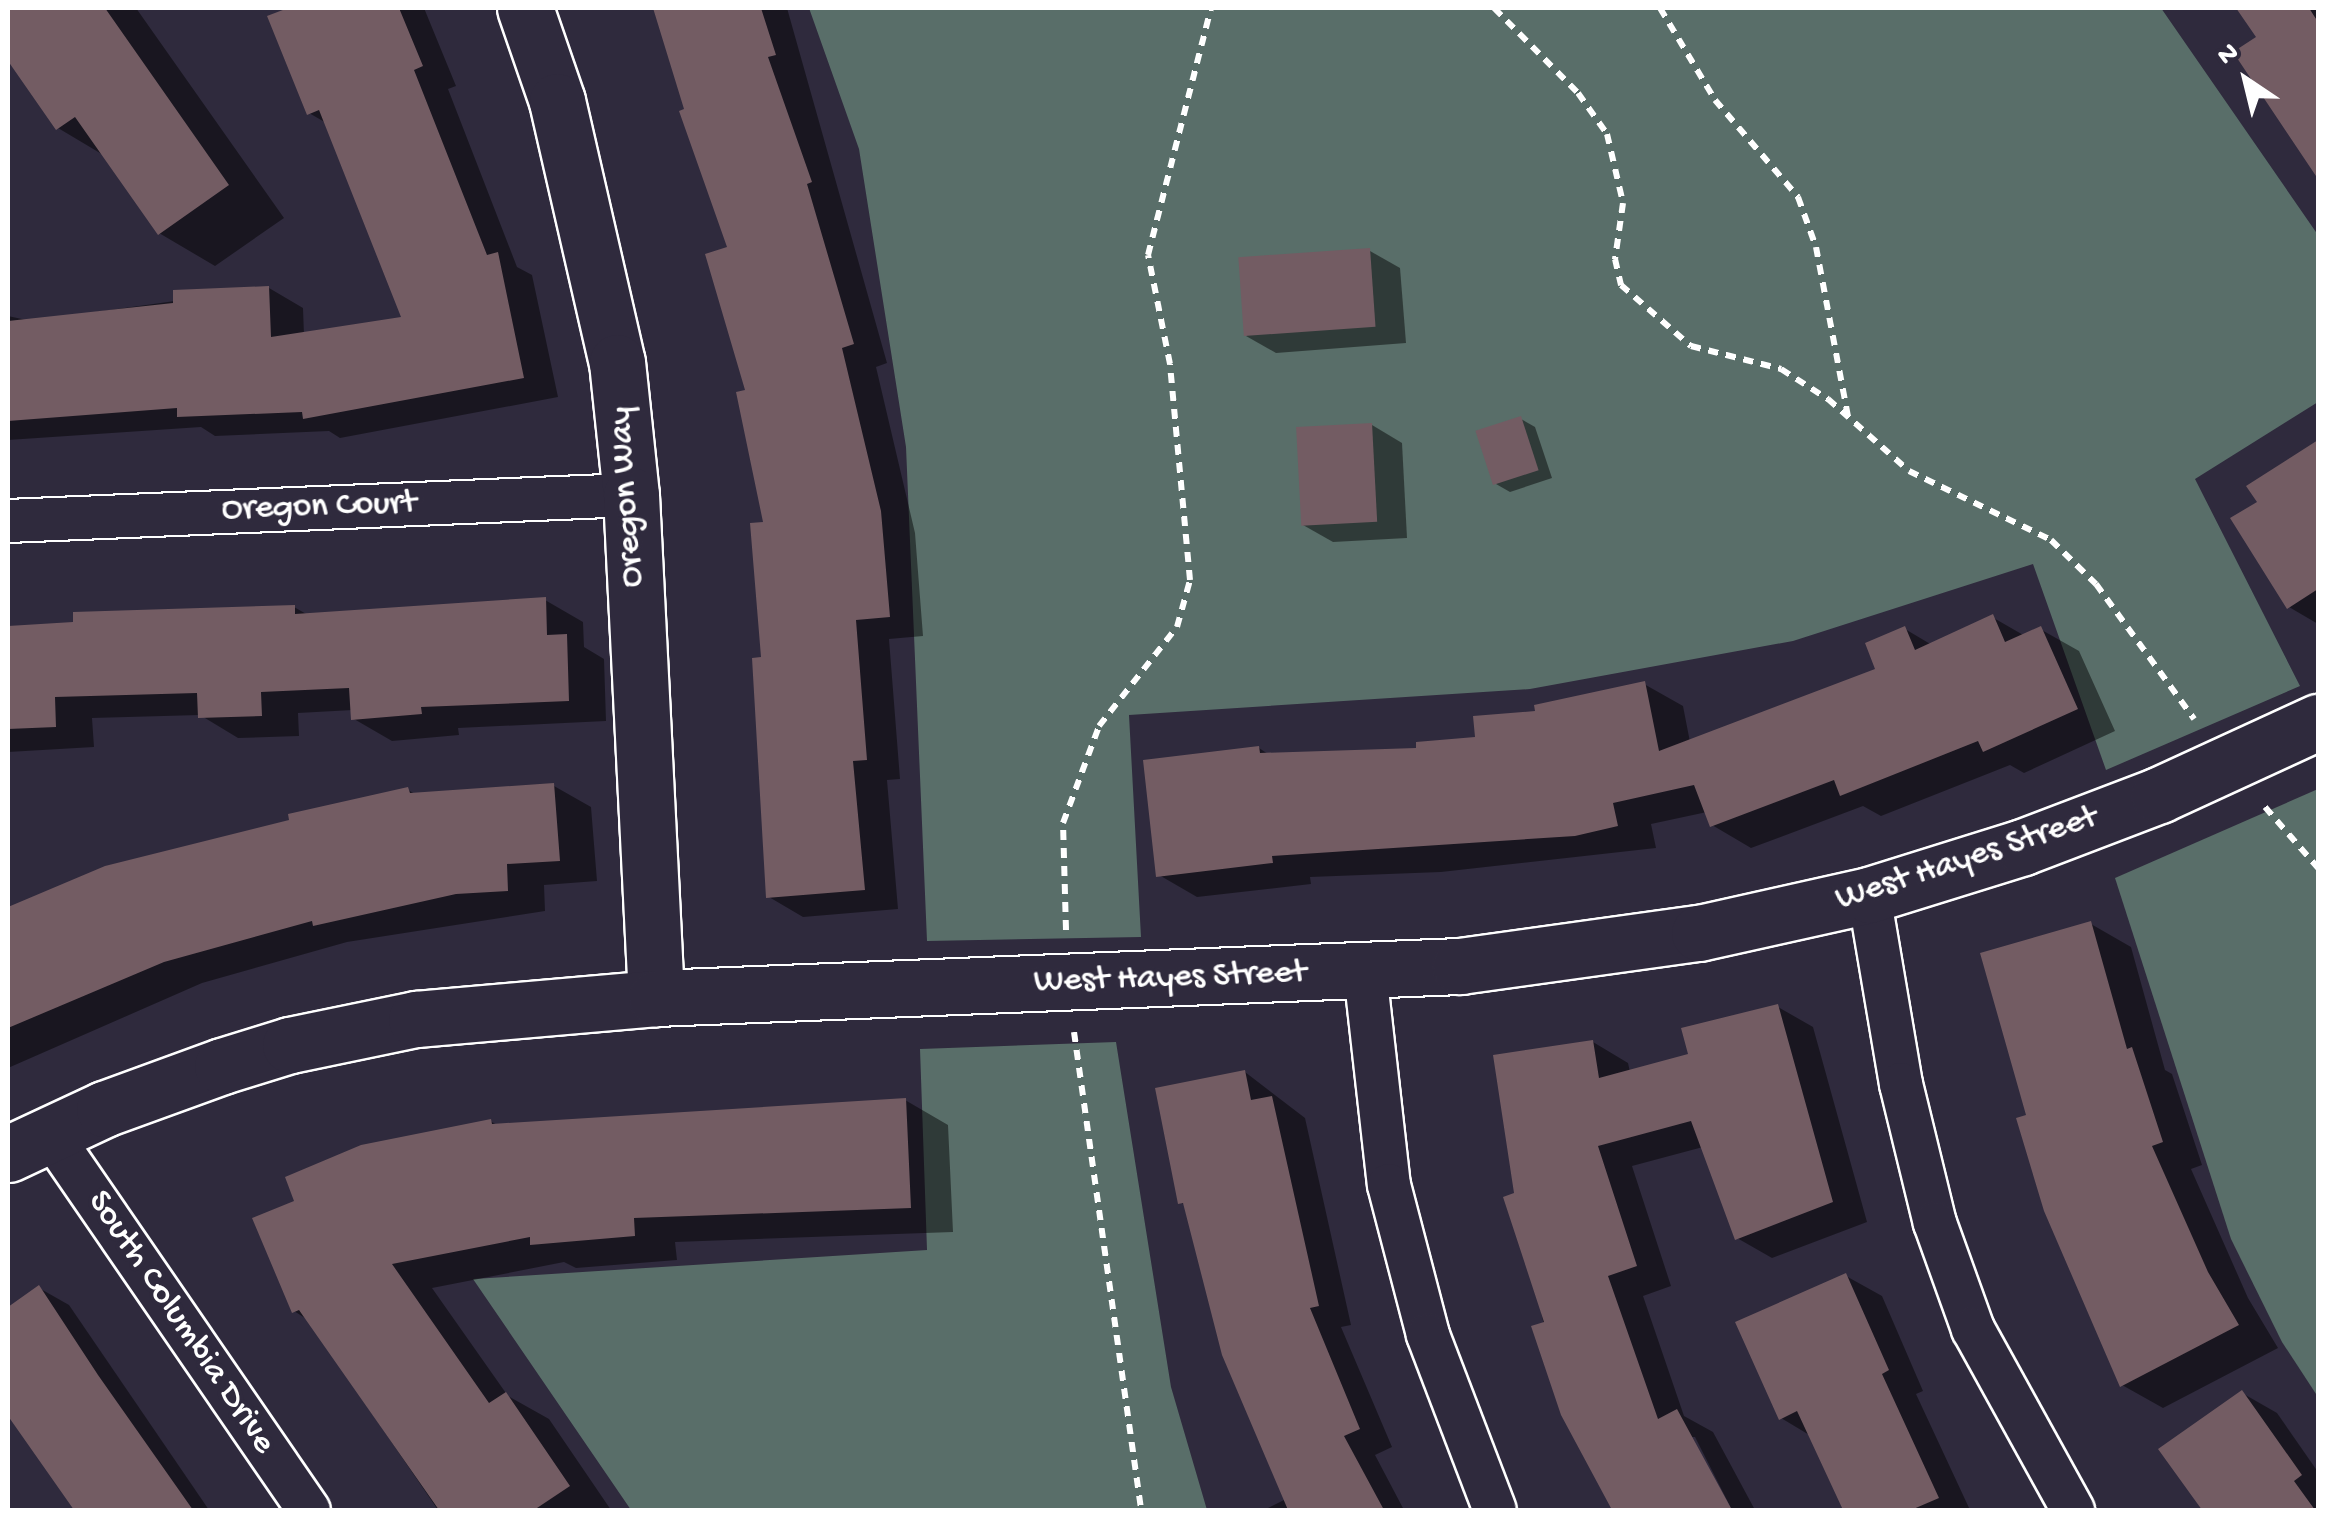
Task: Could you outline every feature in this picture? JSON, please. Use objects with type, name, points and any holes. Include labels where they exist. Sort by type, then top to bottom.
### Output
[{"type":"street","name":"Oregon Way","points":[[524,8],[557,101],[617,362],[631,495],[656,998]]},
{"type":"street","name":"Oregon Court","points":[[8,521],[631,495]]},
{"type":"street","name":"West Hayes Street","points":[[29,1144],[152,1090],[323,1037],[495,1009],[656,998],[1365,972],[1575,954],[1869,895],[2022,847],[2228,764],[2318,722]]},
{"type":"street","points":[[1869,895],[1901,1084],[1935,1223],[1973,1328],[2073,1510]]},
{"type":"street","points":[[1365,972],[1389,1185],[1428,1336],[1495,1510]]},
{"type":"street","name":"South Columbia Drive","points":[[29,1144],[309,1510]]},
{"type":"path","points":[[1140,1510],[1068,982],[1064,823],[1099,726],[1177,627],[1190,580],[1170,364],[1148,256],[1211,8]]},
{"type":"path","points":[[1494,8],[1578,93],[1607,134],[1623,202],[1615,259],[1621,285],[1691,346],[1781,369],[1848,418],[1908,471],[2030,527],[2070,556],[2228,764],[2318,868]]},
{"type":"path","points":[[1660,8],[1715,100],[1798,197],[1816,248],[1848,418]]},
{"type":"green space","points":[[809,8],[2161,8],[2318,235],[2318,402],[2195,479],[2300,686],[2106,770],[2033,564],[1793,641],[1530,689],[1129,715],[1141,937],[927,941],[906,447],[859,149]]},
{"type":"green space","points":[[2318,789],[2318,1397],[2282,1342],[2231,1239],[2115,878]]},
{"type":"green space","points":[[1116,1042],[1171,1387],[1207,1510],[631,1510],[473,1279],[927,1250],[920,1049]]},
{"type":"building","points":[[8,8],[105,8],[229,185],[158,235],[75,117],[56,130],[8,61]]},
{"type":"building","points":[[288,8],[399,8],[423,66],[414,70],[487,255],[498,252],[524,378],[303,419],[302,412],[177,417],[177,408],[8,421],[8,321],[173,303],[173,290],[269,286],[271,337],[401,317],[319,110],[307,115],[267,16]]},
{"type":"building","points":[[653,8],[761,8],[776,55],[768,57],[812,182],[807,184],[854,344],[842,348],[881,511],[890,617],[856,620],[867,760],[853,761],[865,890],[766,898],[752,658],[761,657],[750,523],[763,522],[736,392],[745,390],[705,254],[727,247],[679,111],[684,109]]},
{"type":"building","points":[[2236,8],[2309,8],[2318,22],[2318,179],[2233,52],[2256,37]]},
{"type":"building","points":[[1370,248],[1376,327],[1244,336],[1238,257]]},
{"type":"building","points":[[1521,416],[1539,470],[1493,485],[1475,431]]},
{"type":"building","points":[[1372,423],[1377,522],[1301,526],[1296,427]]},
{"type":"building","points":[[2318,440],[2318,589],[2287,609],[2230,518],[2257,502],[2246,486]]},
{"type":"building","points":[[546,597],[547,635],[567,634],[569,701],[421,707],[422,714],[351,720],[349,688],[261,692],[262,716],[198,718],[197,693],[55,697],[56,727],[8,729],[8,626],[73,622],[73,612],[295,605],[295,614]]},
{"type":"building","points":[[1993,614],[2005,642],[2041,626],[2078,709],[1983,752],[1978,741],[1840,796],[1834,780],[1710,827],[1694,785],[1613,803],[1618,826],[1575,836],[1272,856],[1273,863],[1156,877],[1143,760],[1259,746],[1260,753],[1416,748],[1416,742],[1475,737],[1473,716],[1535,711],[1534,705],[1645,681],[1659,751],[1875,669],[1865,643],[1905,626],[1915,650]]},
{"type":"building","points":[[554,783],[560,861],[507,864],[508,891],[456,894],[313,926],[312,921],[164,962],[8,1028],[8,907],[105,866],[289,820],[288,814],[408,787],[410,793]]},
{"type":"building","points":[[2091,921],[2127,1049],[2132,1047],[2163,1142],[2152,1146],[2208,1272],[2239,1325],[2120,1387],[2044,1211],[2016,1118],[2026,1115],[1980,953]]},
{"type":"building","points":[[1778,1004],[1833,1202],[1735,1240],[1691,1121],[1598,1146],[1637,1266],[1608,1276],[1658,1419],[1677,1409],[1732,1510],[1612,1510],[1561,1415],[1531,1326],[1544,1322],[1503,1197],[1514,1193],[1493,1055],[1593,1040],[1599,1078],[1688,1054],[1681,1028]]},
{"type":"building","points":[[1245,1070],[1251,1100],[1272,1096],[1319,1306],[1310,1308],[1360,1429],[1344,1436],[1384,1510],[1288,1510],[1222,1355],[1183,1203],[1178,1204],[1155,1088]]},
{"type":"building","points":[[906,1098],[911,1208],[634,1218],[635,1236],[530,1245],[530,1237],[392,1264],[489,1403],[506,1392],[570,1486],[534,1510],[439,1510],[299,1310],[292,1313],[252,1218],[294,1201],[285,1177],[361,1145],[491,1119],[492,1124]]},
{"type":"building","points":[[1846,1273],[1889,1370],[1882,1374],[1939,1498],[1911,1510],[1843,1510],[1797,1411],[1779,1420],[1735,1322]]},
{"type":"building","points":[[39,1285],[193,1510],[74,1510],[8,1416],[8,1307]]},
{"type":"building","points":[[2242,1390],[2302,1475],[2294,1481],[2315,1510],[2202,1510],[2158,1449]]}]
